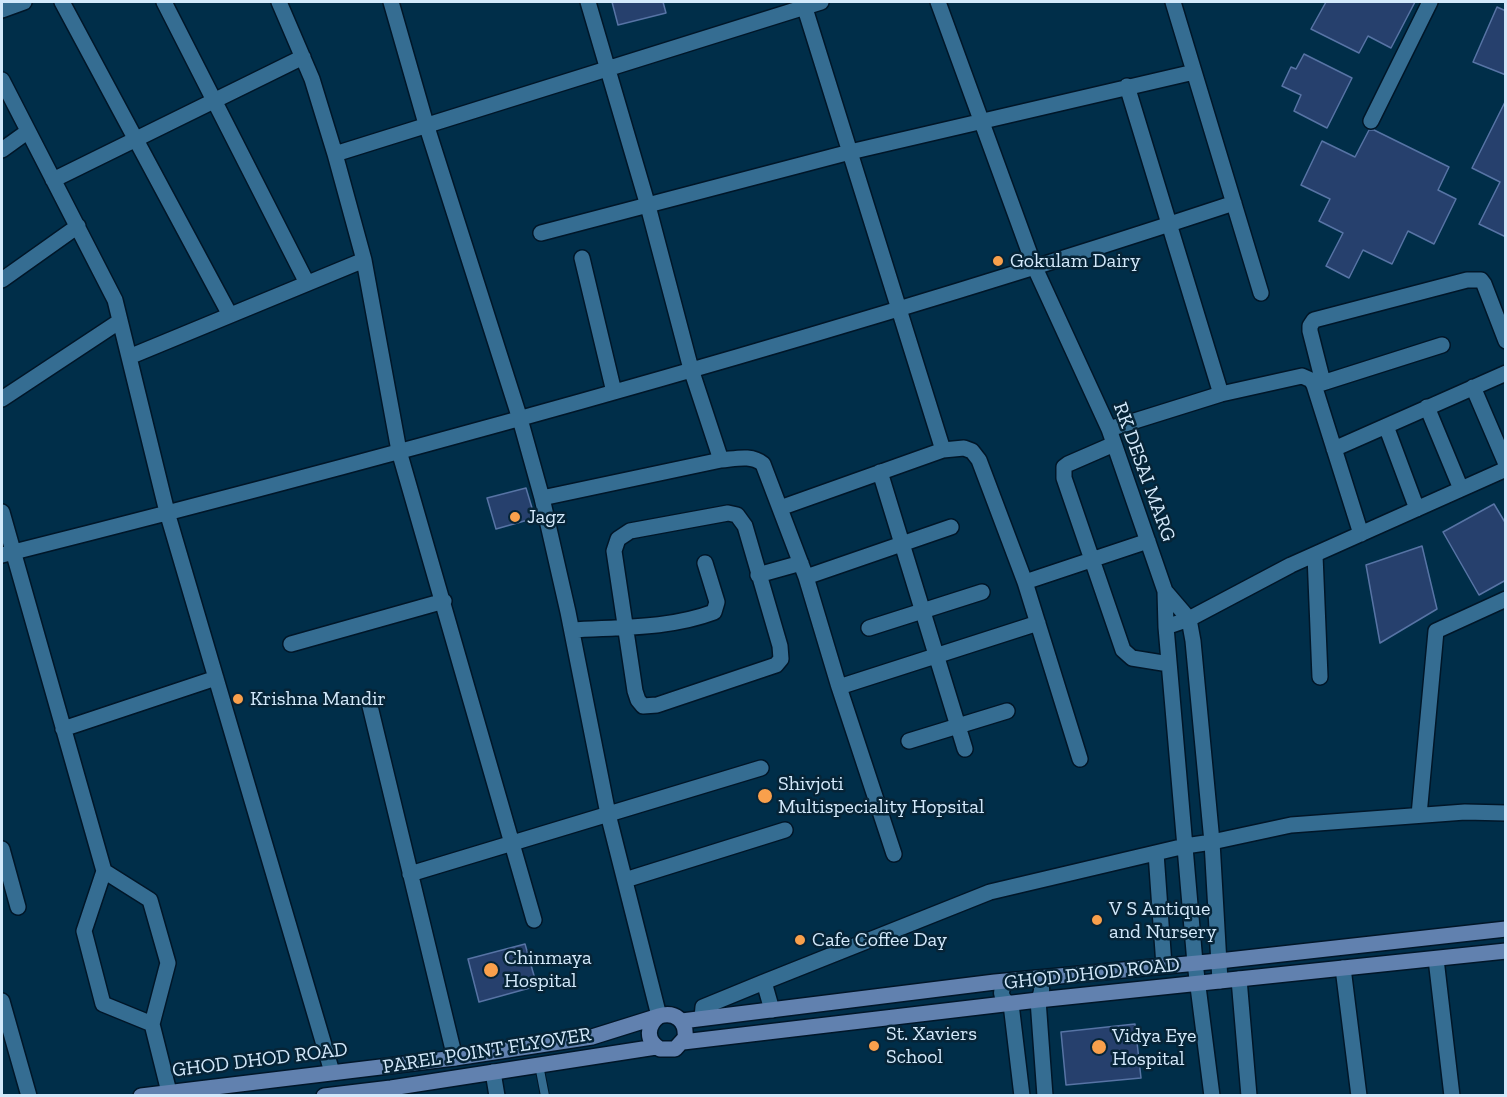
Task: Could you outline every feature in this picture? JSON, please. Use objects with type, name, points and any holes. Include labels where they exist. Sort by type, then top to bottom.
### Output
[{"type":"main road","points":[[656,1047],[649,1031],[658,1016],[671,1015],[682,1021],[1008,981],[1219,961],[1506,929]]},
{"type":"main road","name":"GHOD DHOD ROAD","points":[[656,1047],[670,1051],[683,1042],[1038,1000],[1506,951]]},
{"type":"main road","name":"GHOD DHOD ROAD","points":[[141,1095],[170,1094],[455,1058],[592,1037],[658,1016]]},
{"type":"main road","points":[[682,1021],[686,1034],[683,1042]]},
{"type":"main road","name":"PAREL POINT FLYOVER","points":[[324,1095],[390,1092],[493,1072],[656,1047]]},
{"type":"street","points":[[2,10],[24,2]]},
{"type":"street","points":[[62,2],[230,315]]},
{"type":"street","points":[[164,2],[308,283]]},
{"type":"street","points":[[279,2],[312,80],[335,154],[364,260],[399,451],[534,920]]},
{"type":"street","points":[[391,2],[426,124],[520,419],[542,498],[572,630],[608,814],[658,1016]]},
{"type":"street","points":[[588,2],[648,206],[691,369],[721,460]]},
{"type":"street","points":[[335,154],[803,4],[821,2]]},
{"type":"street","name":"RK DESAI MARG","points":[[939,2],[1035,268],[1108,429],[1166,591],[1166,627],[1195,963],[1212,1095]]},
{"type":"street","points":[[1173,2],[1262,292]]},
{"type":"street","points":[[1371,121],[1430,2]]},
{"type":"street","points":[[803,4],[943,450]]},
{"type":"street","points":[[53,180],[303,57]]},
{"type":"street","points":[[540,233],[850,152],[1194,72]]},
{"type":"street","points":[[2,80],[115,300],[167,512],[332,1072]]},
{"type":"street","points":[[1127,86],[1221,394]]},
{"type":"street","points":[[2,150],[27,132]]},
{"type":"street","points":[[7,554],[520,419],[1035,268],[1234,203]]},
{"type":"street","points":[[2,280],[78,226]]},
{"type":"street","points":[[582,258],[614,392]]},
{"type":"street","points":[[129,357],[364,260]]},
{"type":"street","points":[[1360,534],[1334,449],[1319,384],[1310,331],[1314,320],[1467,279],[1480,280],[1485,284],[1506,341]]},
{"type":"street","points":[[2,399],[120,321]]},
{"type":"street","points":[[1108,429],[1221,394],[1293,376],[1302,376],[1319,384],[1442,345]]},
{"type":"street","points":[[1334,449],[1506,373]]},
{"type":"street","points":[[1166,627],[1189,619],[1314,555],[1503,472],[1473,387]]},
{"type":"street","points":[[1427,407],[1461,489]]},
{"type":"street","points":[[1386,426],[1417,509]]},
{"type":"street","points":[[1114,444],[1068,464],[1063,471],[1126,654],[1132,658],[1169,664]]},
{"type":"street","points":[[780,507],[943,450],[964,448],[972,450],[979,460],[1025,582],[1080,759]]},
{"type":"street","points":[[542,498],[721,460],[749,457],[763,464],[803,570],[894,854]]},
{"type":"street","points":[[880,472],[965,749]]},
{"type":"street","points":[[2,512],[7,554],[63,729],[104,871],[84,931],[103,1004],[152,1024]]},
{"type":"street","points":[[728,513],[733,514],[745,526],[780,646],[781,659],[776,665],[657,705],[643,706],[635,691],[627,626],[614,551],[618,539],[630,531],[728,513]]},
{"type":"street","points":[[758,575],[803,570],[902,545],[951,527]]},
{"type":"street","points":[[1025,582],[1148,541]]},
{"type":"street","points":[[1314,555],[1320,677]]},
{"type":"street","points":[[572,630],[670,622],[714,612],[717,602],[705,563]]},
{"type":"street","points":[[1166,591],[1189,619],[1193,641],[1212,842],[1220,981]]},
{"type":"street","points":[[869,628],[981,592]]},
{"type":"street","points":[[1419,815],[1437,631],[1506,599]]},
{"type":"street","points":[[291,644],[444,601]]},
{"type":"street","points":[[839,687],[1038,623]]},
{"type":"street","points":[[63,729],[216,678]]},
{"type":"street","points":[[369,702],[455,1058]]},
{"type":"street","points":[[909,741],[1007,711]]},
{"type":"street","points":[[410,874],[761,768]]},
{"type":"street","points":[[702,1018],[703,1007],[990,892],[1185,846],[1291,825],[1465,812],[1506,813]]},
{"type":"street","points":[[624,880],[785,830]]},
{"type":"street","points":[[1156,853],[1164,966]]},
{"type":"street","points":[[3,857],[18,907]]},
{"type":"street","points":[[104,871],[150,900],[168,963],[152,1024],[170,1094]]},
{"type":"street","points":[[1436,959],[1452,1095]]},
{"type":"street","points":[[1343,968],[1359,1095]]},
{"type":"street","points":[[1036,978],[1042,989],[1038,1000],[1045,1095]]},
{"type":"street","points":[[1239,979],[1250,1095]]},
{"type":"street","points":[[1008,981],[1002,987],[1001,995],[1005,1002],[1011,1004],[1022,1095]]},
{"type":"street","points":[[764,982],[772,1010]]},
{"type":"street","points":[[2,1001],[29,1095]]},
{"type":"street","points":[[493,1072],[497,1095]]},
{"type":"lane","points":[[538,1065],[545,1095]]},
{"type":"building","points":[[612,2],[663,2],[666,13],[618,25]]},
{"type":"building","points":[[1326,2],[1415,2],[1391,48],[1368,36],[1359,53],[1311,29]]},
{"type":"building","points":[[1497,7],[1506,11],[1506,75],[1473,62]]},
{"type":"building","points":[[1304,54],[1352,78],[1327,128],[1294,111],[1301,95],[1282,86],[1291,67],[1296,69]]},
{"type":"building","points":[[1506,100],[1506,237],[1479,224],[1500,182],[1472,168]]},
{"type":"building","points":[[1369,130],[1374,130],[1449,167],[1438,190],[1456,199],[1434,244],[1408,231],[1392,264],[1363,250],[1349,278],[1326,266],[1343,233],[1319,221],[1330,199],[1301,185],[1322,141],[1355,157]]},
{"type":"building","points":[[526,488],[535,518],[496,529],[487,498]]},
{"type":"building","points":[[1494,504],[1506,524],[1506,580],[1479,595],[1443,532]]},
{"type":"building","points":[[1422,546],[1437,609],[1380,643],[1366,565]]},
{"type":"building","points":[[525,944],[537,986],[479,1002],[468,959]]},
{"type":"building","points":[[1135,1024],[1141,1078],[1066,1085],[1061,1032]]},
{"type":"place","name":"Gokulam Dairy","points":[[998,261]]},
{"type":"place","name":"Jagz","points":[[515,517]]},
{"type":"place","name":"Krishna Mandir","points":[[238,699]]},
{"type":"place","name":"Shivjoti Multispeciality Hopsital","points":[[765,796]]},
{"type":"place","name":"V S Antique and Nursery","points":[[1097,920]]},
{"type":"place","name":"Cafe Coffee Day","points":[[800,940]]},
{"type":"place","name":"Chinmaya Hospital","points":[[491,970]]},
{"type":"place","name":"St. Xaviers School","points":[[874,1046]]},
{"type":"place","name":"Vidya Eye Hospital","points":[[1099,1047]]}]
